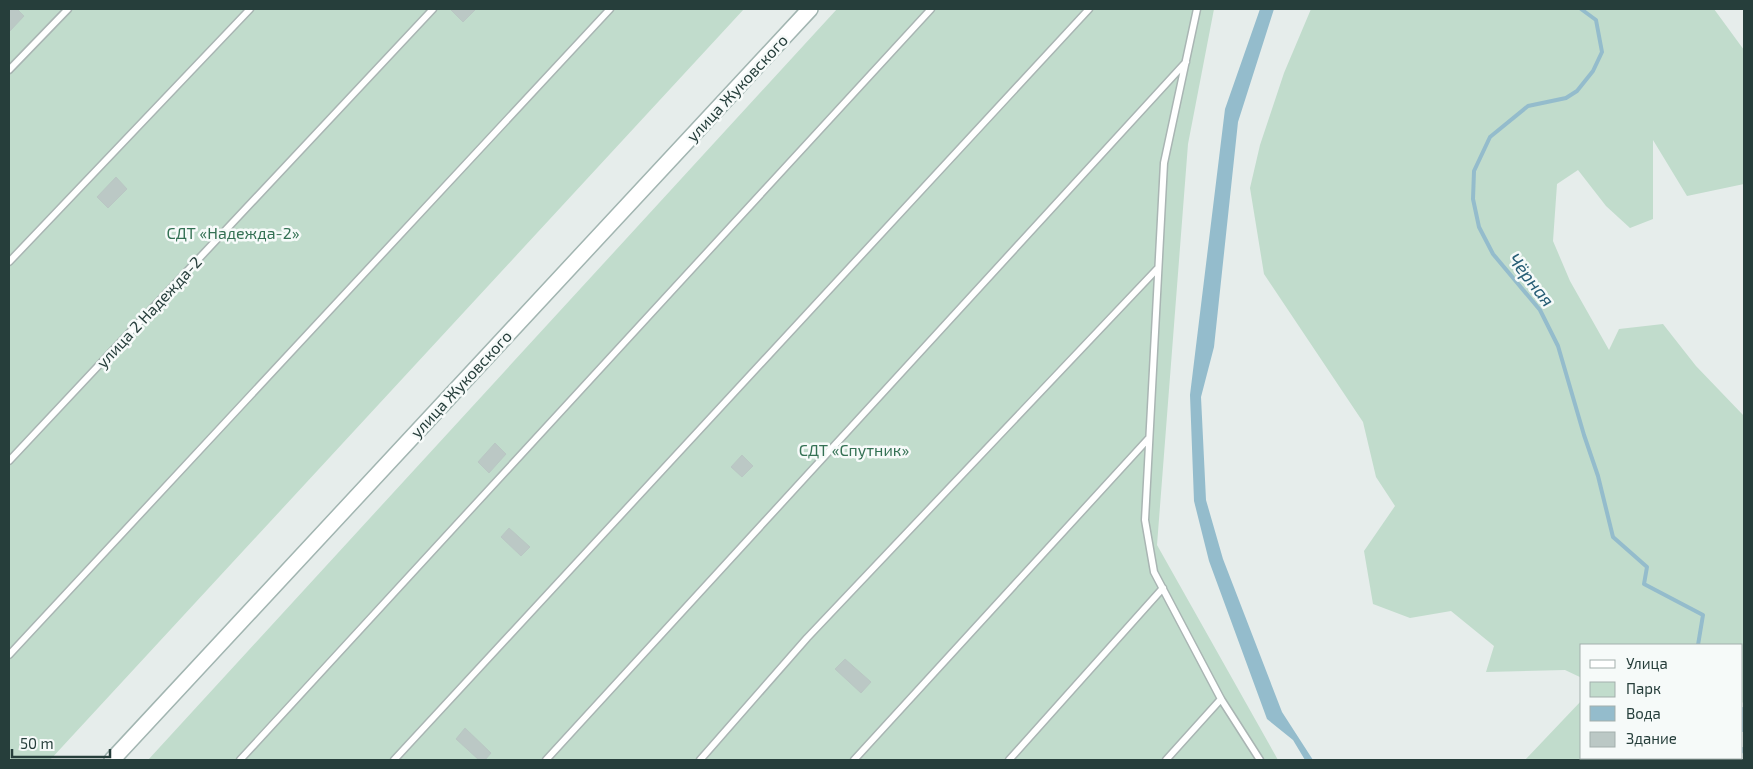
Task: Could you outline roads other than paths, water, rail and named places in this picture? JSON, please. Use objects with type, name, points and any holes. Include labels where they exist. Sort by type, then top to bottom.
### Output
[{"type":"main road","name":"улица Жуковского","points":[[112,760],[810,9]]},
{"type":"lane","points":[[9,70],[68,9]]},
{"type":"lane","points":[[9,262],[250,9]]},
{"type":"lane","name":"улица 2 Надежда-2","points":[[9,461],[433,9]]},
{"type":"lane","points":[[9,655],[610,9]]},
{"type":"lane","points":[[240,760],[931,9]]},
{"type":"lane","points":[[394,760],[1089,9]]},
{"type":"lane","points":[[1197,9],[1164,163],[1145,520],[1154,572],[1220,699],[1260,760]]},
{"type":"lane","points":[[546,760],[1186,62]]},
{"type":"lane","points":[[700,760],[807,638],[1158,268]]},
{"type":"lane","points":[[854,760],[1149,438]]},
{"type":"lane","points":[[1009,760],[1163,588]]},
{"type":"lane","points":[[1166,760],[1220,699]]},
{"type":"water","points":[[1260,9],[1274,9],[1238,122],[1214,347],[1201,397],[1206,500],[1223,559],[1282,712],[1313,760],[1305,760],[1293,740],[1267,719],[1209,561],[1194,501],[1190,395],[1225,109]]},
{"type":"waterway","name":"Чёрная","points":[[1581,9],[1596,20],[1602,52],[1593,71],[1577,91],[1566,98],[1528,106],[1490,137],[1474,171],[1473,199],[1479,227],[1493,254],[1540,310],[1558,346],[1598,476],[1613,537],[1647,567],[1644,584],[1703,615],[1698,644]]},
{"type":"park label","name":"СДТ «Надежда-2»","points":[[233,233]]},
{"type":"park label","name":"СДТ «Спутник»","points":[[854,450]]}]
